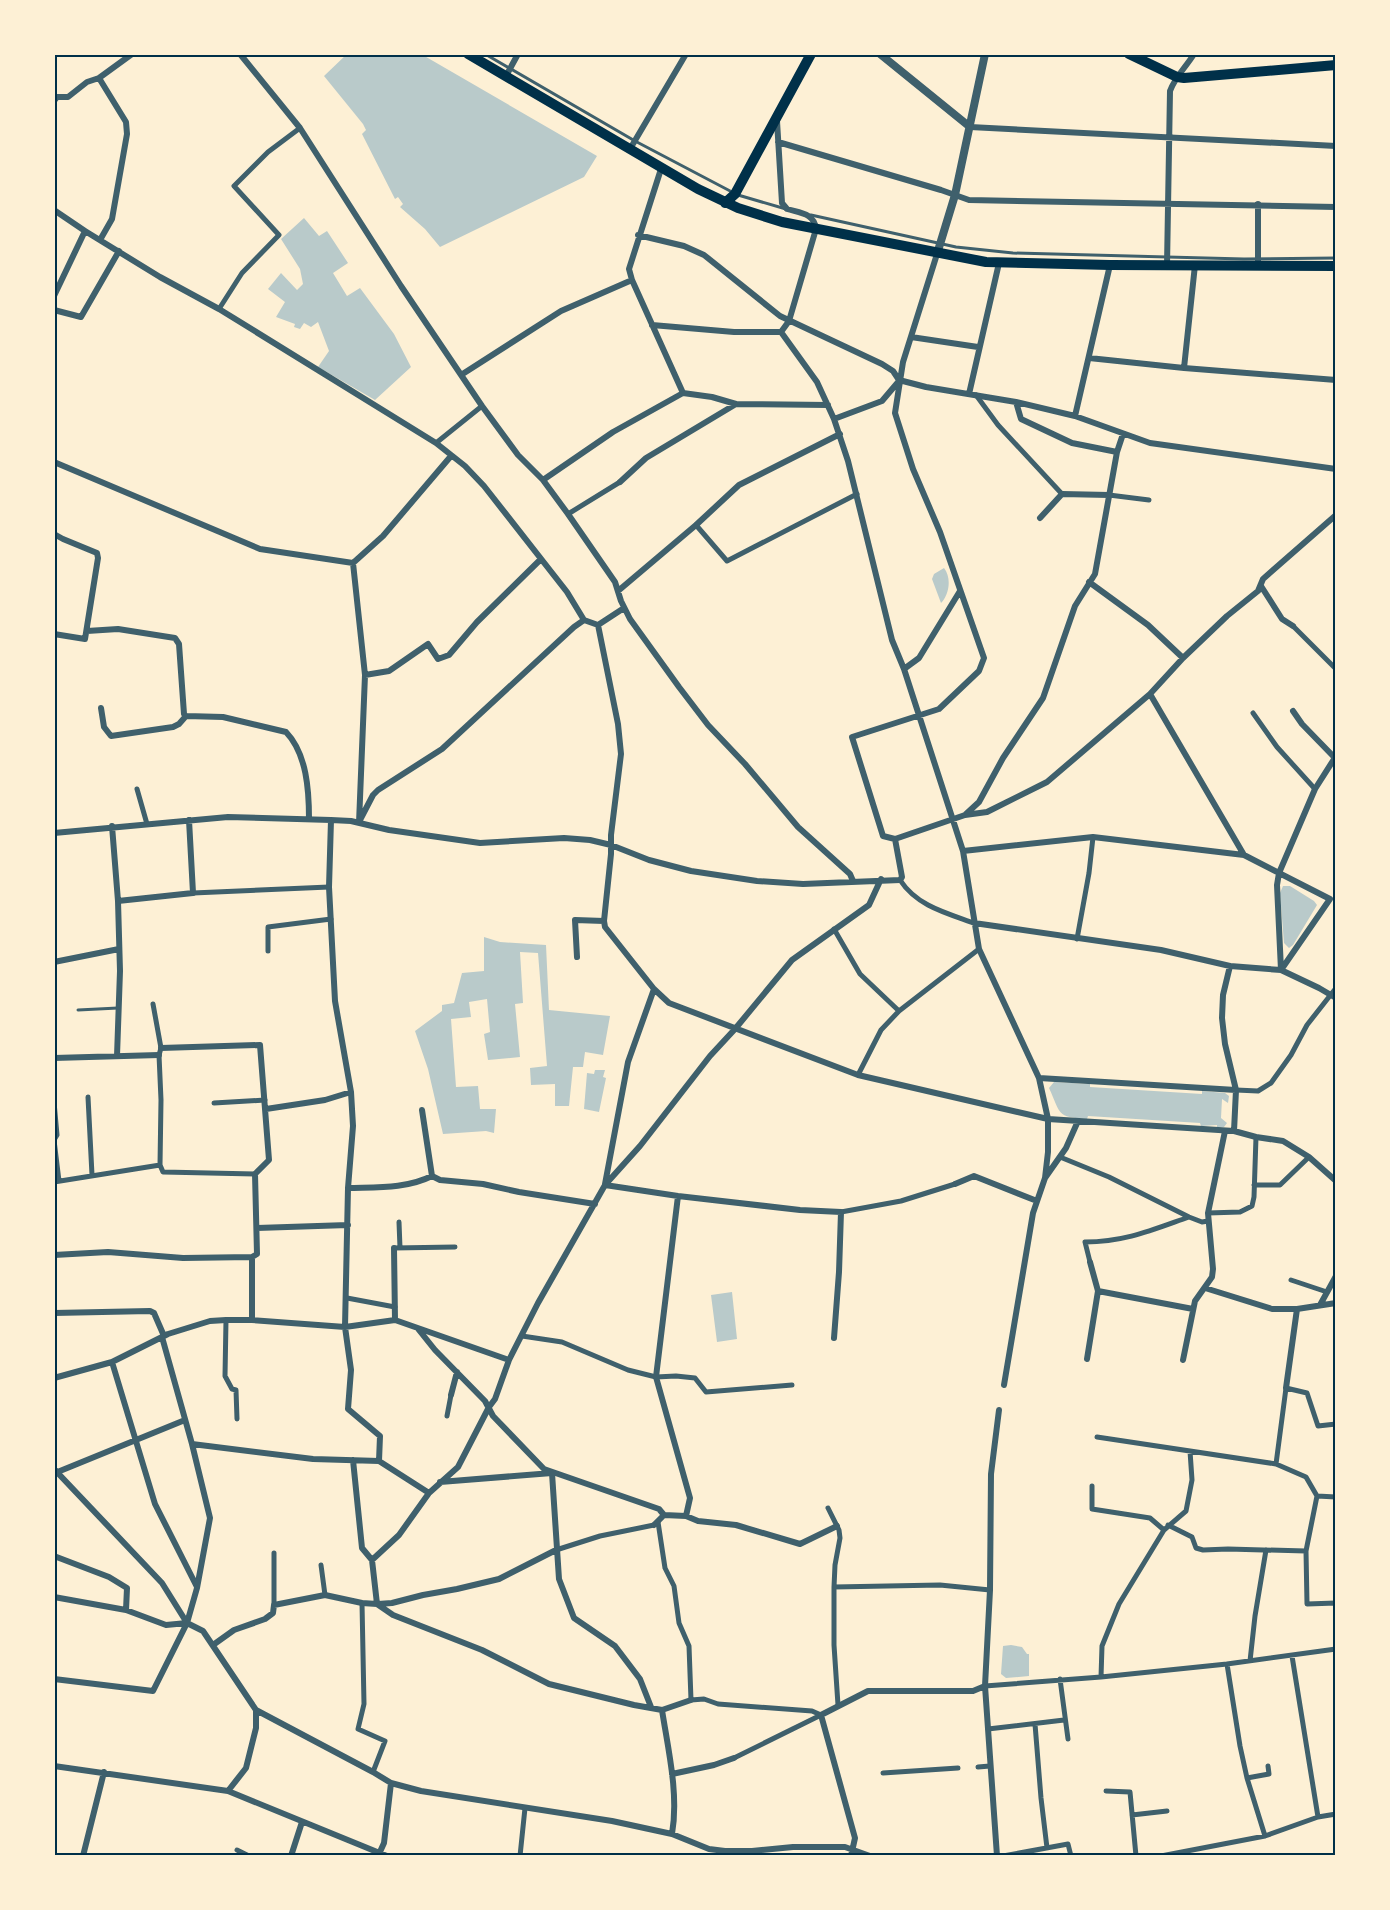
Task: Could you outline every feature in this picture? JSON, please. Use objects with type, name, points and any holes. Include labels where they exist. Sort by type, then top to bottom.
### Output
[{"type":"main road","points":[[468,54],[508,72],[633,145],[661,169],[725,203],[782,222],[939,249],[999,263],[1110,265],[1167,261],[1195,266],[1258,262],[1336,266]]},
{"type":"main road","points":[[725,203],[735,194],[811,54]]},
{"type":"main road","points":[[1129,54],[1177,77],[1197,78],[1336,65]]},
{"type":"street","points":[[55,97],[68,97],[87,82],[99,78],[132,54]]},
{"type":"street","points":[[240,54],[300,128],[355,217],[482,406],[518,455],[543,480],[568,514],[615,582],[630,619],[708,725],[810,839],[850,874],[853,880]]},
{"type":"street","points":[[508,72],[518,54]]},
{"type":"street","points":[[633,145],[686,54]]},
{"type":"street","points":[[880,54],[970,127],[1336,146]]},
{"type":"street","points":[[985,54],[955,195],[899,380],[895,413],[913,469],[940,532],[984,658],[979,671],[939,710],[852,737],[883,836],[895,839],[965,814],[987,812],[1047,782],[1150,694],[1183,658],[1227,616],[1258,591],[1263,579],[1336,515]]},
{"type":"street","points":[[1167,261],[1170,91],[1194,54]]},
{"type":"street","points":[[99,78],[126,122],[127,134],[112,219],[100,240]]},
{"type":"street","points":[[777,118],[781,198],[786,209],[808,215],[816,223],[789,321],[781,332]]},
{"type":"street","points":[[219,309],[242,273],[279,235],[234,186],[268,152],[300,128]]},
{"type":"street","points":[[778,142],[969,200],[1336,207]]},
{"type":"street","points":[[661,169],[628,269],[683,393]]},
{"type":"street","points":[[1258,204],[1258,262]]},
{"type":"street","points":[[54,210],[436,444],[465,466],[484,486],[567,592],[584,620],[598,625]]},
{"type":"street","points":[[54,296],[57,285],[85,231]]},
{"type":"street","points":[[638,235],[684,246],[704,255],[789,321],[882,364],[893,370],[899,380],[926,387],[1016,402],[1075,416],[1150,443],[1336,469]]},
{"type":"street","points":[[54,309],[81,317],[119,251]]},
{"type":"street","points":[[969,394],[999,263]]},
{"type":"street","points":[[1075,416],[1110,265]]},
{"type":"street","points":[[1184,368],[1195,266]]},
{"type":"street","points":[[461,375],[561,311],[632,280]]},
{"type":"street","points":[[652,325],[734,332],[781,332]]},
{"type":"street","points":[[781,332],[817,382],[840,434],[892,640],[904,669],[963,852],[979,949],[1039,1078],[1048,1119],[1045,1178],[1027,1243],[1004,1385]]},
{"type":"street","points":[[911,338],[978,347]]},
{"type":"street","points":[[1089,357],[1184,368],[1336,380]]},
{"type":"street","points":[[834,419],[882,401],[899,380]]},
{"type":"street","points":[[543,480],[613,432],[683,393],[712,397],[736,404],[828,405]]},
{"type":"street","points":[[976,395],[998,425],[1062,494],[1109,495],[1149,500]]},
{"type":"street","points":[[1016,402],[1021,419],[1059,438],[1072,443],[1117,452]]},
{"type":"street","points":[[568,514],[620,482],[646,458],[736,404]]},
{"type":"street","points":[[436,444],[482,406]]},
{"type":"street","points":[[618,591],[696,525],[739,484],[840,434]]},
{"type":"street","points":[[965,814],[979,802],[1003,758],[1043,698],[1075,606],[1095,574],[1117,452],[1123,434]]},
{"type":"street","points":[[353,563],[383,536],[451,456]]},
{"type":"street","points":[[54,462],[260,549],[353,563]]},
{"type":"street","points":[[696,525],[727,561],[856,494]]},
{"type":"street","points":[[1040,518],[1062,494]]},
{"type":"street","points":[[54,534],[98,555],[84,640],[54,634]]},
{"type":"street","points":[[365,675],[388,672],[428,644],[438,659],[449,655],[477,622],[541,559]]},
{"type":"street","points":[[353,563],[365,675],[359,823]]},
{"type":"street","points":[[1089,582],[1148,625],[1183,658]]},
{"type":"street","points":[[1261,586],[1282,619],[1293,626],[1336,669]]},
{"type":"street","points":[[904,669],[919,658],[960,591]]},
{"type":"street","points":[[598,625],[624,608]]},
{"type":"street","points":[[359,823],[373,795],[378,790],[442,749],[584,620]]},
{"type":"street","points":[[598,625],[618,724],[621,754],[610,835],[605,927],[654,989],[669,1003],[858,1076],[1048,1119],[1234,1131],[1283,1141],[1309,1157],[1336,1181]]},
{"type":"street","points":[[87,631],[118,629],[175,638],[179,644],[183,709],[186,716]]},
{"type":"street","points":[[1150,694],[1244,855]]},
{"type":"street","points":[[101,708],[104,727],[111,736],[173,727],[186,716]]},
{"type":"street","points":[[1281,970],[1276,885],[1279,873],[1315,789],[1335,757],[1302,724],[1293,711]]},
{"type":"street","points":[[1253,713],[1277,747],[1315,789]]},
{"type":"street","points":[[186,716],[223,717],[286,732],[291,737],[304,768],[309,819]]},
{"type":"street","points":[[137,789],[147,824]]},
{"type":"street","points":[[54,833],[228,817],[331,820],[480,843],[564,838],[590,840],[611,845],[649,860],[723,877],[803,884],[853,880],[900,880]]},
{"type":"street","points":[[189,820],[193,893]]},
{"type":"street","points":[[331,820],[329,887],[335,1001],[351,1092],[353,1126],[348,1188],[345,1327],[351,1370],[348,1409],[380,1436],[379,1461]]},
{"type":"street","points":[[112,826],[118,901],[117,1056]]},
{"type":"street","points":[[1077,939],[1093,837]]},
{"type":"street","points":[[963,852],[1093,837],[1244,855],[1333,900],[1281,970]]},
{"type":"street","points":[[895,839],[902,877],[900,880]]},
{"type":"street","points":[[372,1560],[399,1535],[429,1493],[458,1467],[495,1399],[509,1360],[537,1304],[605,1185],[640,1146],[710,1056],[792,960],[869,905],[881,879]]},
{"type":"street","points":[[900,880],[909,893],[927,905],[974,923],[1161,950],[1230,966],[1281,970],[1333,997]]},
{"type":"street","points":[[118,901],[193,893],[329,887]]},
{"type":"street","points":[[268,951],[268,927],[331,919]]},
{"type":"street","points":[[577,957],[575,920],[604,921]]},
{"type":"street","points":[[834,929],[860,974],[899,1011]]},
{"type":"street","points":[[858,1076],[880,1030],[899,1011],[979,949]]},
{"type":"street","points":[[54,962],[119,950]]},
{"type":"street","points":[[1230,966],[1223,994],[1221,1018],[1236,1090],[1234,1131]]},
{"type":"street","points":[[1039,1078],[1258,1091],[1271,1083],[1291,1055],[1307,1025],[1333,997],[1336,988]]},
{"type":"street","points":[[605,1185],[628,1062],[654,989]]},
{"type":"street","points":[[54,1058],[117,1056],[160,1051],[260,1045],[269,1160],[255,1174],[163,1172],[160,1165],[160,1051],[153,1004]]},
{"type":"street","points":[[266,1109],[325,1100],[351,1092]]},
{"type":"street","points":[[88,1097],[93,1174]]},
{"type":"street","points":[[214,1103],[265,1100]]},
{"type":"street","points":[[54,1102],[57,1135],[54,1140],[56,1182],[93,1174],[160,1165]]},
{"type":"street","points":[[422,1110],[432,1176]]},
{"type":"street","points":[[1045,1178],[1066,1148],[1078,1121]]},
{"type":"street","points":[[1183,1360],[1195,1301],[1212,1277],[1208,1213],[1225,1131]]},
{"type":"street","points":[[1208,1213],[1240,1212],[1252,1206],[1256,1137]]},
{"type":"street","points":[[1060,1157],[1109,1177],[1189,1217],[1209,1221]]},
{"type":"street","points":[[1254,1185],[1280,1185],[1309,1157]]},
{"type":"street","points":[[54,1255],[108,1252],[183,1258],[252,1257],[256,1254],[257,1228],[255,1174]]},
{"type":"street","points":[[348,1188],[395,1187],[432,1176],[440,1180],[483,1184],[595,1204]]},
{"type":"street","points":[[605,1185],[800,1210],[841,1212],[901,1201],[974,1176],[1037,1201]]},
{"type":"street","points":[[678,1196],[656,1377],[690,1498],[686,1516]]},
{"type":"street","points":[[834,1338],[841,1212]]},
{"type":"street","points":[[1087,1359],[1098,1291],[1085,1242],[1107,1242],[1134,1237],[1189,1217]]},
{"type":"street","points":[[395,1320],[399,1221]]},
{"type":"street","points":[[257,1228],[348,1225]]},
{"type":"street","points":[[397,1248],[455,1246]]},
{"type":"street","points":[[252,1257],[252,1320]]},
{"type":"street","points":[[1320,1305],[1336,1276]]},
{"type":"street","points":[[1291,1280],[1327,1292]]},
{"type":"street","points":[[1205,1288],[1272,1310],[1298,1310],[1336,1303]]},
{"type":"street","points":[[1098,1291],[1193,1309]]},
{"type":"street","points":[[347,1298],[395,1307]]},
{"type":"street","points":[[1276,1464],[1298,1310]]},
{"type":"street","points":[[54,1313],[150,1311],[154,1313],[163,1336],[210,1518],[197,1588],[187,1623],[153,1691],[54,1679]]},
{"type":"street","points":[[54,1378],[112,1362],[163,1336],[210,1321],[226,1320],[345,1327],[395,1320],[509,1360]]},
{"type":"street","points":[[226,1320],[225,1376],[232,1389],[236,1390],[237,1419]]},
{"type":"street","points":[[419,1330],[489,1407],[501,1424],[544,1468],[552,1473]]},
{"type":"street","points":[[522,1335],[562,1342],[628,1370],[656,1377],[695,1378],[706,1392],[792,1385]]},
{"type":"street","points":[[112,1362],[156,1504],[197,1588]]},
{"type":"street","points":[[447,1416],[457,1372]]},
{"type":"street","points":[[1286,1388],[1307,1393],[1318,1426],[1336,1424]]},
{"type":"street","points":[[997,1856],[985,1686],[990,1590],[991,1487],[999,1410]]},
{"type":"street","points":[[185,1420],[55,1471],[162,1583],[187,1623],[202,1631],[213,1645],[256,1710],[391,1783],[421,1791],[612,1821],[672,1834],[709,1852],[793,1847],[845,1847],[870,1856]]},
{"type":"street","points":[[1097,1437],[1276,1464],[1306,1477],[1317,1496],[1306,1551],[1307,1604],[1336,1604]]},
{"type":"street","points":[[192,1444],[313,1459],[379,1461],[429,1493]]},
{"type":"street","points":[[1101,1677],[1102,1646],[1119,1604],[1166,1527],[1186,1511],[1192,1480],[1190,1451]]},
{"type":"street","points":[[353,1460],[362,1548],[372,1560],[377,1604],[393,1615],[482,1650],[549,1684],[662,1710],[691,1700],[704,1699],[718,1704],[812,1711],[820,1715],[840,1776],[855,1838],[850,1856]]},
{"type":"street","points":[[552,1473],[559,1579],[574,1618],[615,1646],[640,1679],[651,1707]]},
{"type":"street","points":[[440,1482],[552,1473],[564,1475],[659,1509],[664,1515],[686,1516],[698,1521],[736,1525],[800,1544],[837,1526]]},
{"type":"street","points":[[1092,1486],[1092,1509],[1150,1518],[1192,1537],[1196,1548],[1203,1550],[1306,1551]]},
{"type":"street","points":[[1317,1496],[1336,1497]]},
{"type":"street","points":[[828,1508],[837,1526],[840,1543],[835,1565],[834,1587],[834,1645],[838,1705]]},
{"type":"street","points":[[274,1605],[325,1595],[364,1604],[392,1603],[423,1594],[458,1590],[498,1579],[556,1550],[600,1536],[656,1524],[664,1515]]},
{"type":"street","points":[[656,1524],[665,1568],[674,1586],[679,1623],[689,1646],[691,1700]]},
{"type":"street","points":[[1251,1661],[1255,1616],[1266,1550]]},
{"type":"street","points":[[213,1645],[234,1630],[265,1619],[273,1613],[274,1553]]},
{"type":"street","points":[[54,1556],[109,1577],[127,1588],[126,1610]]},
{"type":"street","points":[[321,1565],[325,1595]]},
{"type":"street","points":[[834,1587],[940,1585],[990,1590]]},
{"type":"street","points":[[54,1597],[126,1610],[166,1625],[187,1623]]},
{"type":"street","points":[[364,1604],[364,1704],[358,1729],[385,1741],[374,1772]]},
{"type":"street","points":[[672,1774],[714,1766],[734,1758],[868,1691],[973,1691],[985,1686],[1227,1665],[1336,1649]]},
{"type":"street","points":[[1292,1656],[1318,1817]]},
{"type":"street","points":[[1227,1665],[1247,1778],[1265,1836]]},
{"type":"street","points":[[1060,1679],[1068,1739]]},
{"type":"street","points":[[228,1791],[246,1768],[256,1728],[256,1710]]},
{"type":"street","points":[[662,1710],[672,1774],[674,1824],[672,1834]]},
{"type":"street","points":[[988,1729],[1065,1720]]},
{"type":"street","points":[[1035,1724],[1047,1848]]},
{"type":"street","points":[[54,1766],[228,1791],[381,1855],[391,1783]]},
{"type":"street","points":[[978,1767],[990,1766]]},
{"type":"street","points":[[1247,1778],[1269,1774],[1268,1766]]},
{"type":"street","points":[[883,1773],[958,1768]]},
{"type":"street","points":[[83,1856],[104,1772]]},
{"type":"street","points":[[1106,1791],[1130,1792],[1136,1856]]},
{"type":"street","points":[[520,1856],[525,1808]]},
{"type":"street","points":[[1132,1815],[1167,1811]]},
{"type":"street","points":[[1161,1856],[1265,1836],[1318,1817],[1336,1814],[1336,1822]]},
{"type":"street","points":[[291,1856],[302,1822]]},
{"type":"street","points":[[1003,1856],[1068,1844],[1071,1856]]},
{"type":"street","points":[[237,1850],[249,1856]]},
{"type":"lane","points":[[485,54],[508,72]]},
{"type":"lane","points":[[633,145],[735,194],[786,209]]},
{"type":"lane","points":[[808,215],[939,249],[1167,261],[1258,262],[1336,258]]},
{"type":"lane","points":[[78,1010],[119,1008]]},
{"type":"shaded area","points":[[347,54],[421,54],[597,156],[584,177],[440,247],[425,229],[400,207],[403,204],[398,197],[395,199],[362,134],[366,130],[363,124],[324,76]]},
{"type":"shaded area","points":[[304,218],[319,236],[327,231],[348,263],[333,273],[347,296],[360,288],[394,334],[411,367],[375,400],[318,367],[329,351],[318,322],[311,327],[304,323],[300,329],[294,327],[295,324],[276,317],[285,302],[268,289],[281,273],[297,290],[303,284],[300,269],[281,239]]},
{"type":"shaded area","points":[[944,568],[948,577],[948,586],[946,596],[941,603],[932,579],[934,574]]},
{"type":"shaded area","points":[[1283,886],[1290,886],[1317,905],[1289,948],[1284,943],[1280,893]]},
{"type":"shaded area","points":[[484,937],[500,942],[546,945],[549,1010],[610,1016],[603,1055],[585,1052],[583,1067],[573,1067],[569,1106],[555,1106],[555,1084],[531,1085],[530,1068],[547,1066],[538,953],[520,952],[523,1003],[515,1004],[520,1057],[488,1060],[484,1034],[490,1032],[487,999],[469,1002],[471,1017],[451,1019],[456,1087],[478,1086],[480,1109],[496,1109],[494,1133],[486,1131],[443,1134],[428,1069],[415,1031],[442,1011],[442,1005],[454,1003],[462,973],[484,971]]},
{"type":"shaded area","points":[[595,1070],[605,1070],[603,1077],[606,1078],[599,1112],[584,1109],[587,1073],[594,1074]]},
{"type":"shaded area","points":[[1054,1082],[1090,1084],[1090,1087],[1202,1094],[1202,1091],[1225,1093],[1229,1096],[1228,1103],[1222,1099],[1221,1118],[1227,1123],[1224,1127],[1217,1127],[1217,1125],[1201,1126],[1200,1123],[1088,1116],[1087,1119],[1070,1117],[1058,1109],[1049,1088]]},
{"type":"shaded area","points":[[732,1292],[737,1339],[717,1342],[711,1295]]},
{"type":"shaded area","points":[[1003,1646],[1022,1647],[1029,1654],[1029,1676],[1006,1678],[1001,1674]]}]
